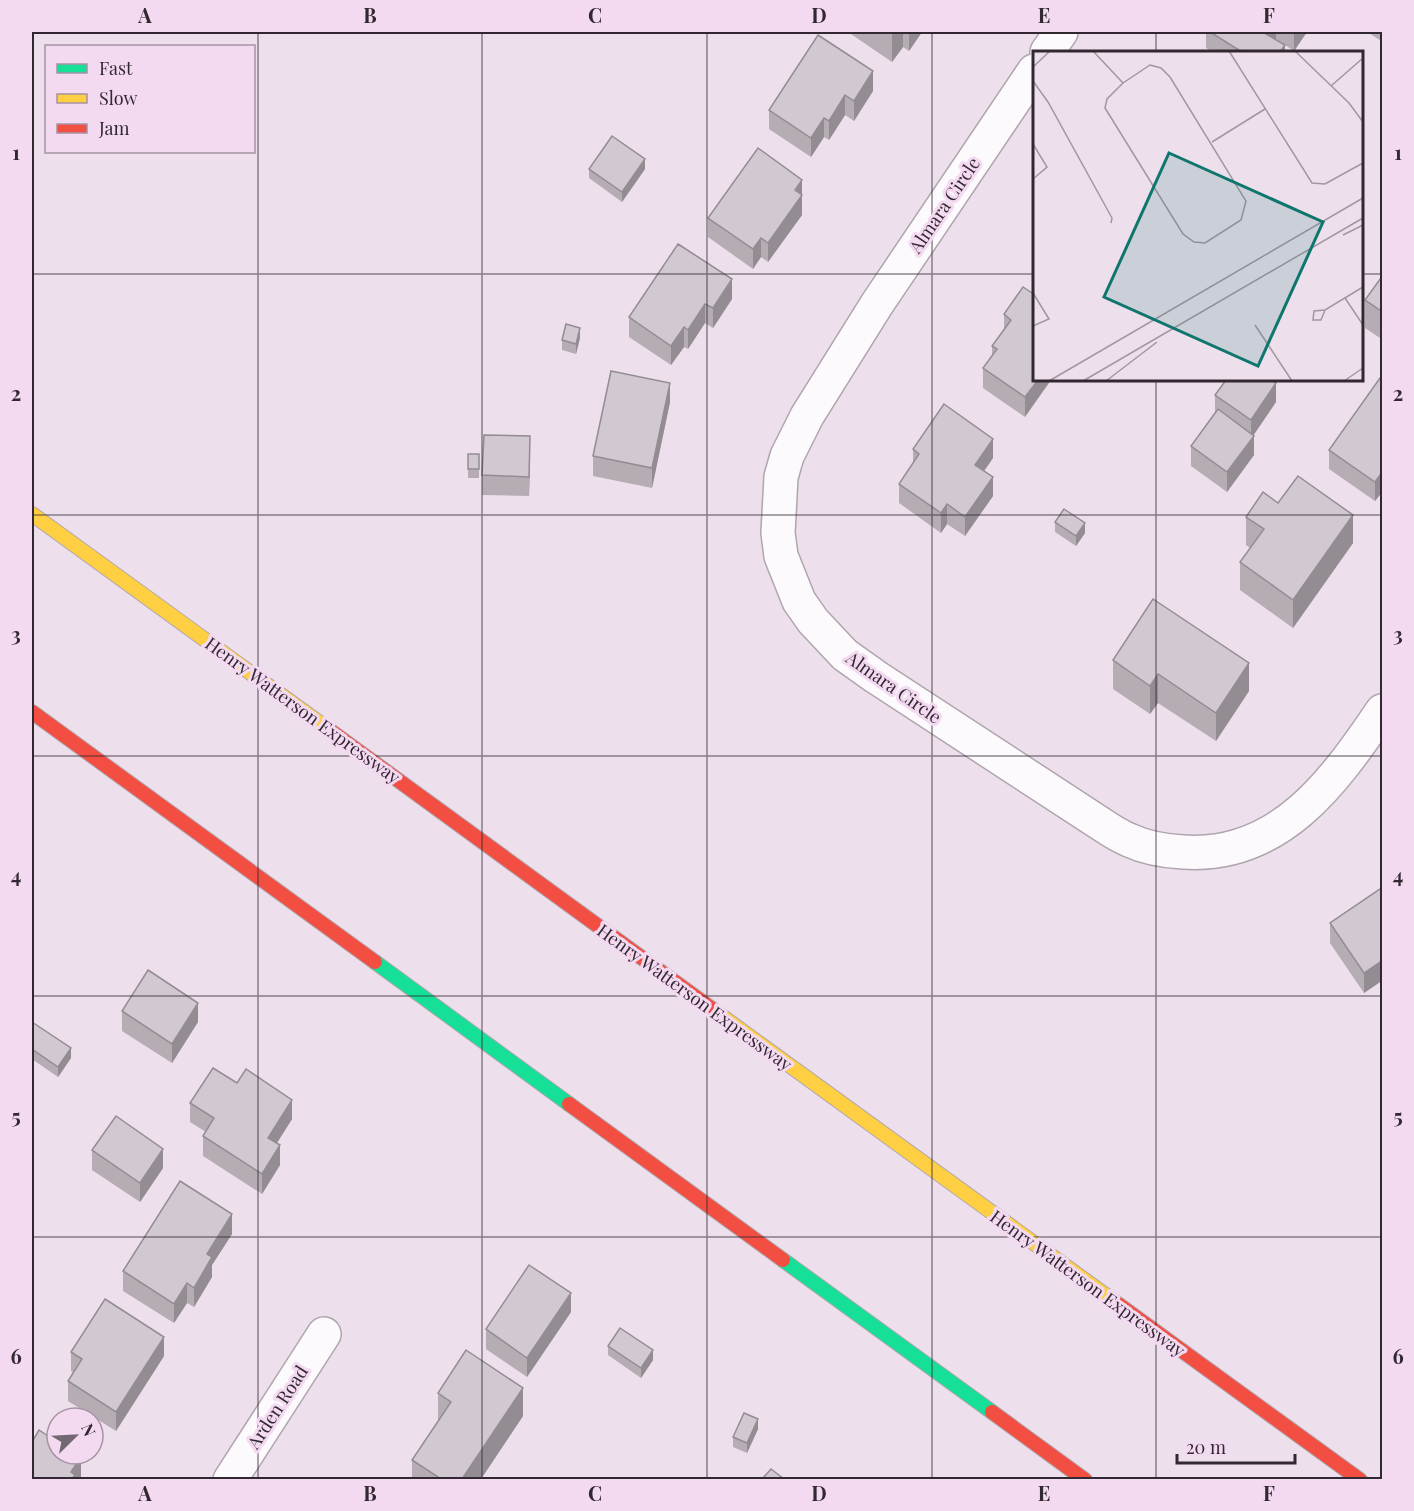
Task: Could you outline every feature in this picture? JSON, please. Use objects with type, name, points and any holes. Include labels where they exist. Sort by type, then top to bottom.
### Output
[{"type":"highway","name":"Henry Watterson Expressway","points":[[32,514],[1014,1230],[1360,1479]]},
{"type":"highway","points":[[33,713],[1085,1479]]},
{"type":"street","points":[[1048,51],[1061,32]]},
{"type":"street","name":"Almara Circle","points":[[1033,74],[877,304],[807,416],[787,456],[781,477],[778,533],[781,556],[799,601],[813,621],[845,655],[876,677],[1101,824],[1130,841],[1161,850],[1203,853],[1235,847],[1266,835],[1303,810],[1332,780],[1383,711]]},
{"type":"street","name":"Arden Road","points":[[230,1479],[324,1334]]},
{"type":"building","points":[[1210,32],[1268,32],[1266,34],[1285,45],[1281,51],[1240,51]]},
{"type":"building","points":[[818,35],[873,71],[854,101],[845,95],[829,121],[824,118],[811,138],[769,110]]},
{"type":"building","points":[[612,136],[645,159],[622,192],[589,169]]},
{"type":"building","points":[[758,148],[802,180],[795,190],[802,195],[768,243],[761,238],[753,249],[708,218]]},
{"type":"building","points":[[678,244],[732,279],[713,308],[705,304],[688,330],[684,327],[671,346],[629,317]]},
{"type":"building","points":[[1383,275],[1383,312],[1365,300]]},
{"type":"building","points":[[1023,287],[1033,294],[1033,381],[1037,381],[1025,397],[983,368],[997,349],[992,346],[1011,320],[1004,314]]},
{"type":"building","points":[[566,324],[580,328],[576,344],[562,340]]},
{"type":"building","points":[[611,371],[670,383],[652,468],[593,456]]},
{"type":"building","points":[[1380,378],[1383,380],[1383,471],[1375,482],[1329,450]]},
{"type":"building","points":[[1225,381],[1273,381],[1276,383],[1251,420],[1215,395]]},
{"type":"building","points":[[944,404],[993,439],[975,465],[993,477],[965,517],[947,504],[941,513],[899,484],[919,454],[913,449]]},
{"type":"building","points":[[1218,409],[1254,436],[1227,472],[1191,446]]},
{"type":"building","points":[[484,435],[530,436],[529,477],[482,475]]},
{"type":"building","points":[[468,454],[479,454],[479,469],[468,469]]},
{"type":"building","points":[[1298,476],[1353,515],[1293,600],[1240,562],[1264,529],[1246,517],[1263,492],[1278,503]]},
{"type":"building","points":[[1064,509],[1085,523],[1076,536],[1055,522]]},
{"type":"building","points":[[1153,599],[1249,663],[1216,713],[1158,674],[1150,686],[1113,660]]},
{"type":"building","points":[[1383,887],[1383,960],[1364,973],[1330,923]]},
{"type":"building","points":[[148,970],[198,1003],[172,1044],[122,1011]]},
{"type":"building","points":[[32,1022],[71,1048],[58,1067],[32,1049]]},
{"type":"building","points":[[213,1068],[237,1083],[246,1069],[292,1100],[268,1138],[280,1145],[262,1174],[203,1136],[214,1118],[190,1103]]},
{"type":"building","points":[[116,1116],[163,1149],[140,1183],[92,1150]]},
{"type":"building","points":[[180,1181],[232,1214],[207,1254],[212,1257],[194,1288],[187,1283],[174,1304],[123,1271]]},
{"type":"building","points":[[529,1265],[571,1293],[527,1358],[486,1329]]},
{"type":"building","points":[[105,1299],[164,1337],[116,1412],[68,1381],[82,1359],[71,1352]]},
{"type":"building","points":[[620,1328],[653,1350],[641,1368],[608,1346]]},
{"type":"building","points":[[466,1350],[523,1388],[462,1479],[441,1479],[412,1460],[451,1402],[438,1393]]},
{"type":"building","points":[[744,1413],[758,1419],[747,1443],[733,1437]]},
{"type":"building","points":[[39,1430],[45,1434],[45,1466],[75,1466],[71,1472],[75,1475],[72,1479],[32,1479],[32,1442]]},
{"type":"building","points":[[771,1469],[784,1479],[762,1479]]},
{"type":"traffic: fast","points":[[375,962],[569,1104]]},
{"type":"traffic: fast","points":[[783,1260],[992,1412]]},
{"type":"traffic: slow","points":[[32,514],[332,732]]},
{"type":"traffic: slow","points":[[712,1009],[1115,1302]]},
{"type":"traffic: jam","points":[[32,712],[375,962]]},
{"type":"traffic: jam","points":[[332,732],[712,1009]]},
{"type":"traffic: jam","points":[[569,1104],[783,1260]]},
{"type":"traffic: jam","points":[[1115,1302],[1360,1480]]},
{"type":"traffic: jam","points":[[992,1412],[1085,1480]]}]
